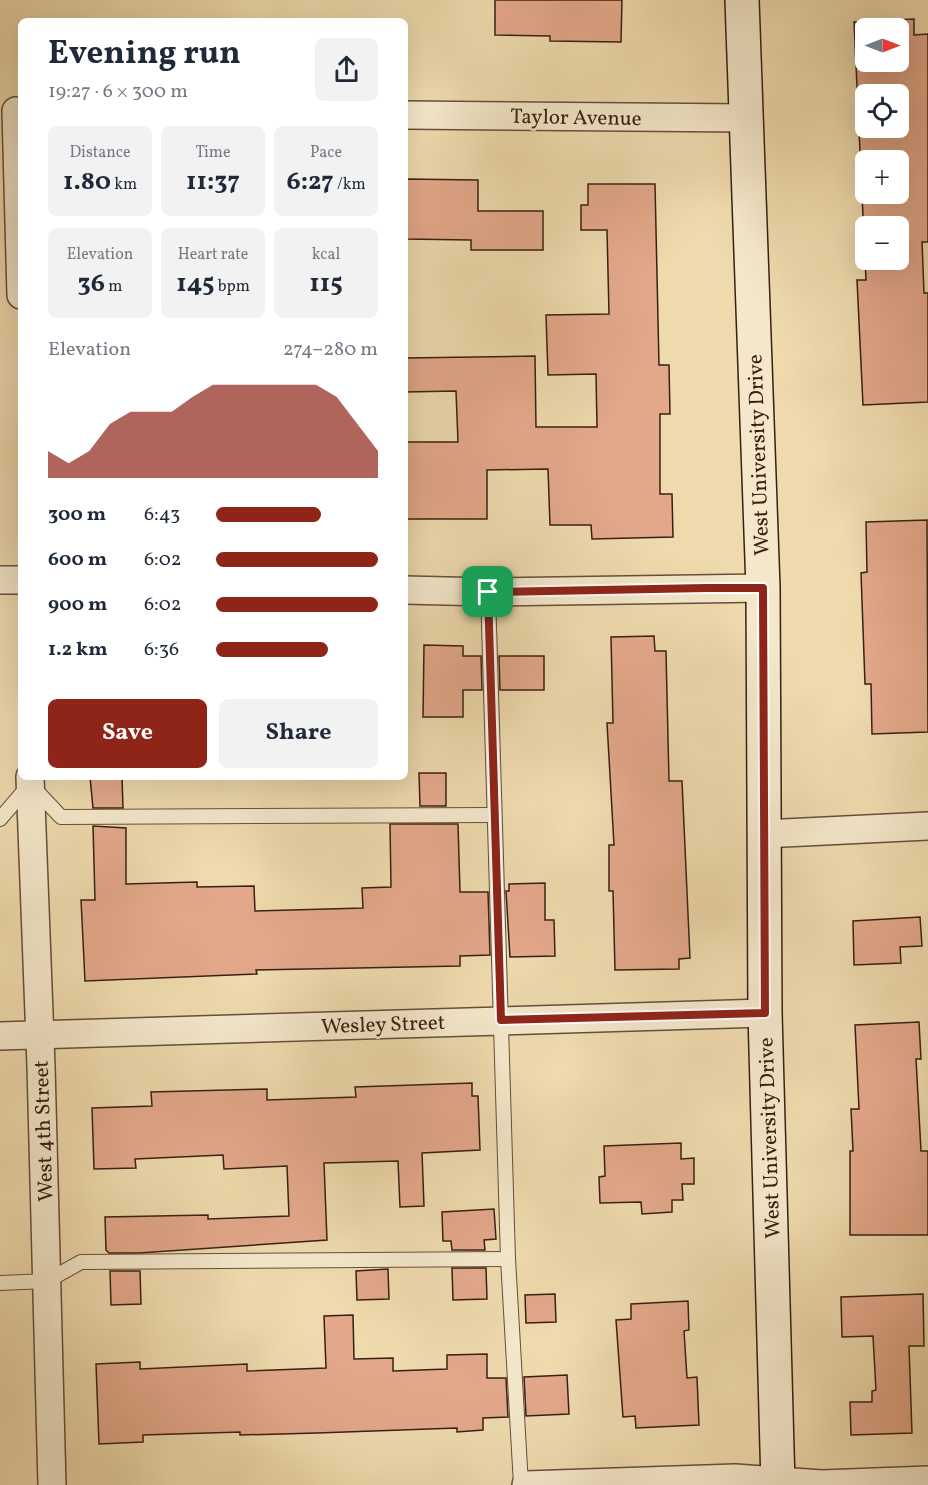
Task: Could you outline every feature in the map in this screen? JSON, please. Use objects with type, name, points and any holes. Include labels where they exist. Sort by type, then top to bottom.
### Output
[{"type":"main road","name":"West University Drive","points":[[742,0],[763,588],[765,1013],[778,1483]]},
{"type":"street","points":[[12,111],[18,234]]},
{"type":"street","name":"Taylor Avenue","points":[[408,115],[747,118]]},
{"type":"street","points":[[0,580],[18,580]]},
{"type":"street","points":[[408,590],[488,592],[763,588]]},
{"type":"street","name":"West 4th Street","points":[[30,781],[40,1035],[52,1485]]},
{"type":"street","points":[[763,834],[928,826]]},
{"type":"street","name":"Wesley Street","points":[[0,1036],[765,1013]]},
{"type":"street","points":[[524,1485],[735,1478],[778,1483],[822,1484],[928,1480]]},
{"type":"lane","points":[[488,592],[508,1259],[524,1485]]},
{"type":"lane","points":[[0,819],[30,781],[61,817],[494,815]]},
{"type":"lane","points":[[0,1283],[47,1281],[81,1262],[508,1259]]},
{"type":"building","points":[[495,0],[622,0],[621,42],[550,41],[550,36],[495,35]]},
{"type":"building","points":[[909,19],[914,19],[914,35],[928,34],[928,242],[922,242],[924,293],[928,293],[928,402],[863,405],[857,280],[866,280],[866,270],[909,270],[909,216],[863,216],[862,204],[909,204],[909,150],[860,150],[859,138],[909,138],[909,84],[857,84],[856,72],[909,72]]},
{"type":"building","points":[[408,179],[478,180],[478,211],[543,211],[543,250],[471,250],[471,240],[408,239]]},
{"type":"building","points":[[588,184],[655,184],[659,365],[669,365],[670,414],[660,414],[660,494],[672,494],[673,537],[592,539],[591,525],[550,525],[548,469],[487,470],[487,519],[408,519],[408,442],[458,442],[456,391],[408,392],[408,358],[535,356],[536,427],[597,427],[596,374],[548,375],[546,315],[609,314],[607,230],[581,230],[581,205],[588,205]]},
{"type":"building","points":[[927,520],[928,732],[872,734],[871,684],[865,684],[861,573],[867,572],[866,522]]},
{"type":"building","points":[[654,636],[655,651],[666,651],[669,781],[682,781],[690,958],[679,959],[679,969],[615,970],[613,891],[609,891],[609,845],[614,845],[607,723],[613,723],[611,637]]},
{"type":"building","points":[[424,645],[463,646],[463,656],[481,656],[482,690],[463,690],[463,717],[423,717]]},
{"type":"building","points":[[499,656],[544,656],[544,690],[500,690]]},
{"type":"building","points":[[419,773],[446,773],[446,806],[420,806]]},
{"type":"building","points":[[90,780],[122,780],[123,808],[93,808]]},
{"type":"building","points":[[390,824],[458,824],[460,892],[488,892],[490,955],[460,956],[460,966],[256,970],[257,974],[85,981],[81,900],[95,900],[93,826],[126,828],[126,884],[197,882],[197,887],[254,886],[255,911],[363,908],[362,888],[391,887]]},
{"type":"building","points":[[545,883],[545,920],[554,920],[555,956],[510,957],[506,891],[509,891],[509,884]]},
{"type":"building","points":[[920,917],[922,946],[900,947],[901,963],[854,965],[853,921]]},
{"type":"building","points":[[919,1022],[921,1059],[916,1059],[921,1151],[928,1151],[928,1235],[850,1235],[850,1151],[853,1151],[851,1109],[859,1109],[855,1025]]},
{"type":"building","points":[[472,1083],[472,1096],[478,1096],[480,1150],[422,1153],[424,1206],[400,1207],[398,1161],[324,1163],[327,1240],[139,1253],[109,1253],[106,1250],[105,1217],[208,1215],[208,1219],[289,1216],[287,1166],[224,1169],[223,1155],[135,1159],[136,1168],[94,1169],[92,1108],[152,1106],[151,1092],[267,1089],[267,1100],[356,1097],[355,1087]]},
{"type":"building","points":[[681,1143],[681,1159],[694,1158],[694,1184],[682,1184],[683,1200],[672,1200],[672,1212],[642,1214],[641,1202],[600,1203],[599,1177],[605,1176],[604,1146]]},
{"type":"building","points":[[494,1209],[496,1239],[484,1240],[485,1250],[452,1250],[451,1241],[443,1241],[442,1212]]},
{"type":"building","points":[[452,1268],[486,1268],[487,1299],[453,1300]]},
{"type":"building","points":[[388,1269],[389,1299],[357,1300],[356,1271]]},
{"type":"building","points":[[110,1271],[140,1271],[141,1304],[111,1305]]},
{"type":"building","points":[[555,1294],[556,1322],[526,1323],[525,1295]]},
{"type":"building","points":[[923,1294],[924,1346],[909,1346],[912,1433],[851,1435],[850,1402],[872,1402],[872,1391],[876,1390],[873,1336],[842,1337],[841,1297]]},
{"type":"building","points":[[688,1301],[689,1330],[684,1331],[687,1378],[697,1377],[699,1425],[636,1428],[635,1416],[623,1417],[616,1320],[631,1319],[631,1304]]},
{"type":"building","points":[[353,1315],[354,1359],[393,1358],[393,1371],[447,1369],[447,1355],[487,1354],[487,1378],[506,1378],[508,1417],[483,1418],[483,1430],[457,1432],[457,1428],[240,1435],[240,1432],[143,1435],[143,1442],[99,1444],[96,1364],[140,1362],[140,1369],[247,1364],[247,1371],[326,1368],[324,1316]]},
{"type":"building","points":[[567,1375],[569,1414],[526,1416],[524,1377]]},
{"type":"route","points":[[763,588],[765,1013],[501,1020],[488,592],[763,588]]}]
